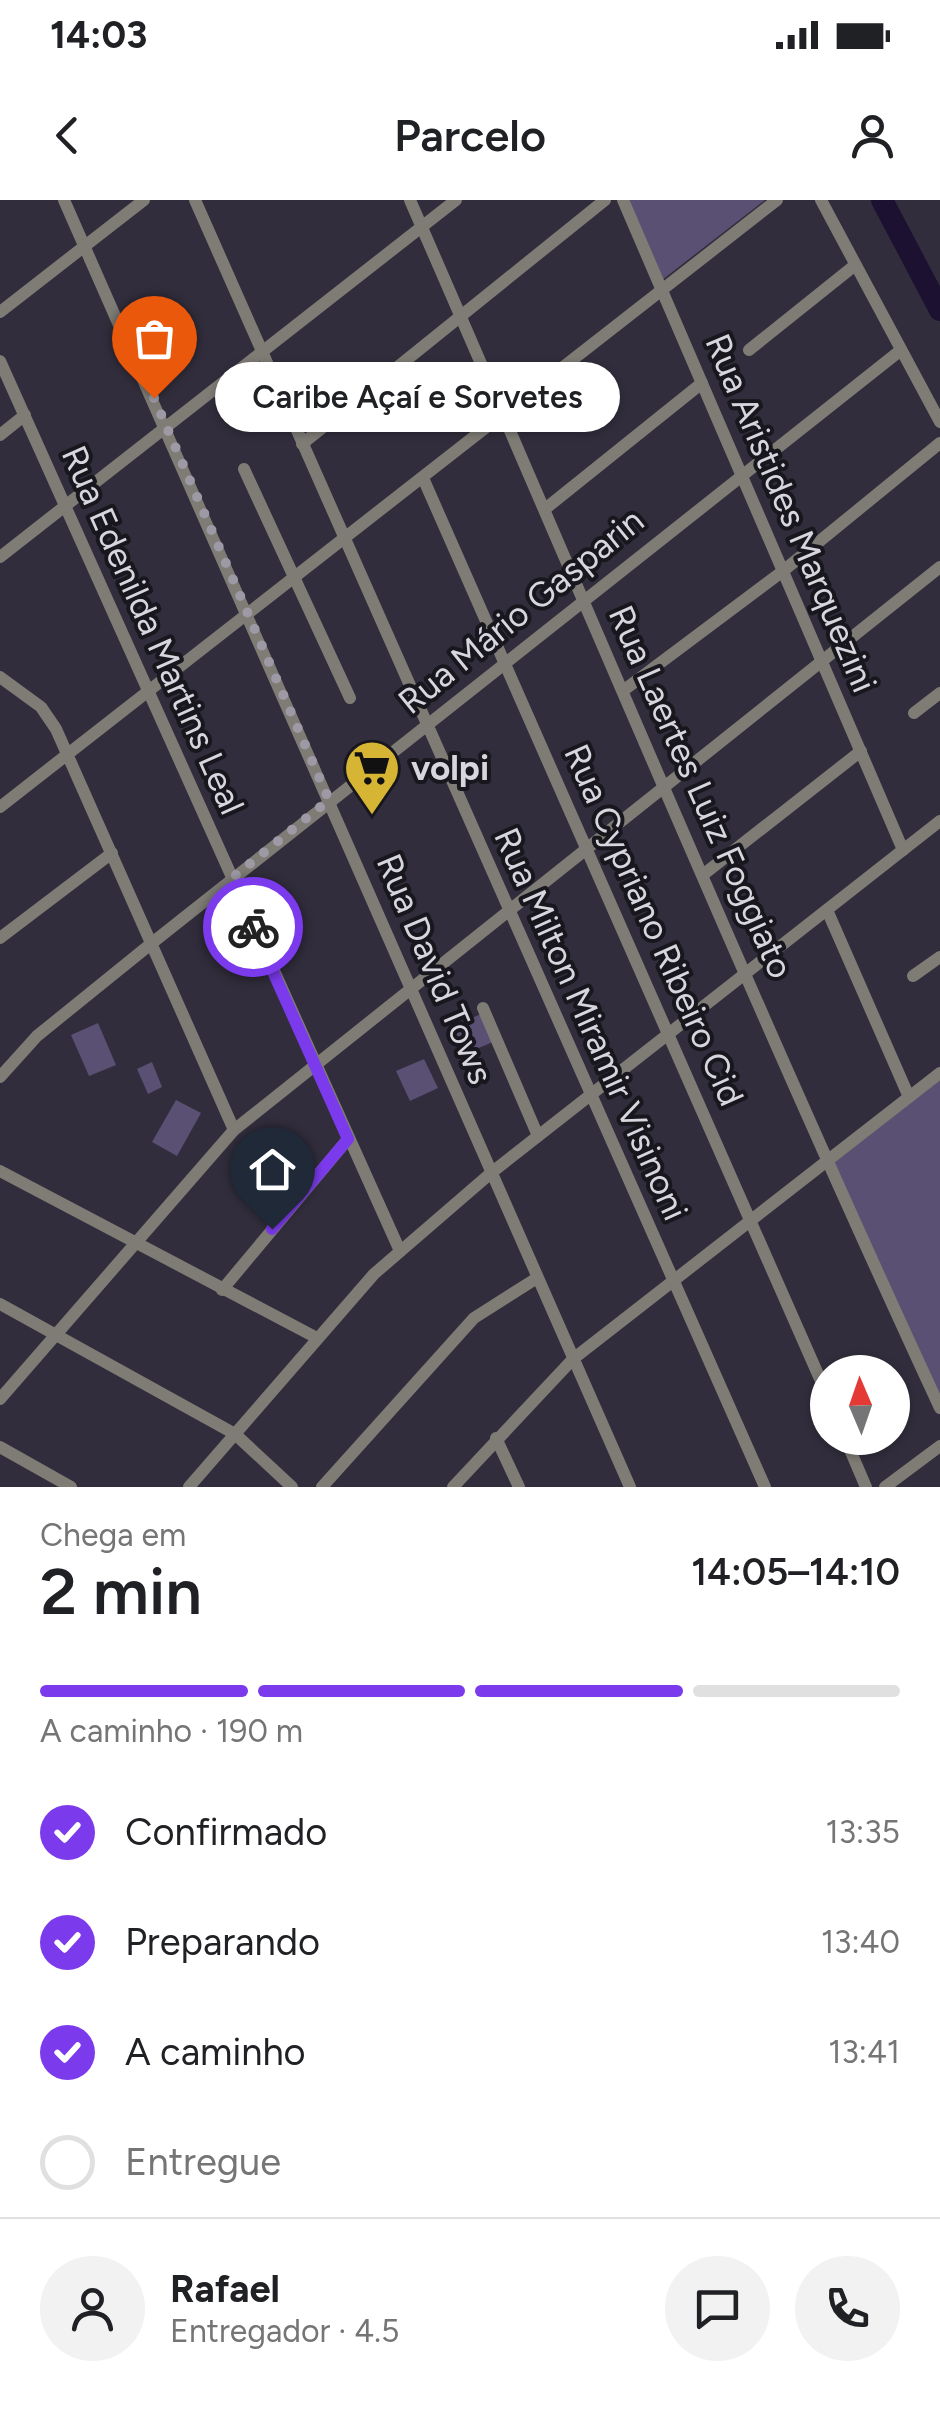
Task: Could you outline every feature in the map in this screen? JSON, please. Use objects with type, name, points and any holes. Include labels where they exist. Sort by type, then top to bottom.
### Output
[{"type":"street","name":"Rua David Tows","points":[[64,200],[168,429],[630,1487]]},
{"type":"street","points":[[0,312],[144,200]]},
{"type":"street","name":"Rua Milton Miramir Visinoni","points":[[195,200],[588,1096],[765,1487]]},
{"type":"street","name":"Rua Laertes Luiz Foggiato","points":[[410,200],[748,972],[826,1162],[940,1408]]},
{"type":"street","points":[[0,557],[263,355],[456,200]]},
{"type":"street","points":[[302,444],[605,200]]},
{"type":"street","name":"Rua Aristides Marquezini","points":[[622,200],[904,850]]},
{"type":"street","points":[[0,807],[345,541],[776,200]]},
{"type":"street","points":[[821,200],[940,422]]},
{"type":"street","points":[[749,350],[854,266]]},
{"type":"street","name":"Rua Mário Gasparin","points":[[0,1077],[4,1059],[900,350]]},
{"type":"street","name":"Rua Edenilda Martins Leal","points":[[0,361],[400,1251]]},
{"type":"street","points":[[545,508],[702,384]]},
{"type":"street","points":[[0,434],[25,415]]},
{"type":"street","points":[[624,690],[783,571],[940,443]]},
{"type":"street","points":[[244,469],[350,698]]},
{"type":"street","name":"Rua Cypriano Ribeiro Cid","points":[[424,478],[810,1355]]},
{"type":"street","points":[[0,1399],[234,1130],[313,1063],[940,567]]},
{"type":"street","points":[[0,676],[41,707],[68,756],[234,1130]]},
{"type":"street","points":[[914,713],[940,693]]},
{"type":"street","points":[[704,874],[860,751]]},
{"type":"street","points":[[189,1487],[316,1338],[400,1251],[490,1173],[940,822]]},
{"type":"street","points":[[0,938],[112,853]]},
{"type":"street","points":[[828,910],[910,1097]]},
{"type":"street","points":[[913,976],[940,957]]},
{"type":"street","points":[[482,1008],[538,1136]]},
{"type":"street","points":[[453,1487],[573,1360],[940,1073]]},
{"type":"street","points":[[222,1290],[348,1139]]},
{"type":"street","points":[[0,1170],[316,1338]]},
{"type":"street","points":[[322,1487],[474,1318],[537,1278]]},
{"type":"street","points":[[0,1304],[235,1434],[292,1487]]},
{"type":"street","points":[[496,1438],[518,1487]]},
{"type":"street","points":[[885,1487],[940,1446]]},
{"type":"street","points":[[0,1447],[70,1487]]},
{"type":"street","points":[[852,1455],[866,1487]]},
{"type":"shaded area","points":[[627,200],[765,200],[662,280]]},
{"type":"shaded area","points":[[481,1014],[493,1042],[462,1055],[449,1028]]},
{"type":"shaded area","points":[[98,1023],[116,1065],[89,1076],[71,1035]]},
{"type":"shaded area","points":[[424,1059],[438,1088],[410,1101],[396,1071]]},
{"type":"shaded area","points":[[152,1062],[162,1087],[148,1094],[137,1069]]},
{"type":"shaded area","points":[[940,1080],[940,1400],[830,1166]]},
{"type":"shaded area","points":[[176,1100],[201,1113],[177,1156],[152,1142]]},
{"type":"waterway","points":[[882,200],[940,310]]},
{"type":"way so far","points":[[154,398],[329,800],[231,879],[253,927]]},
{"type":"place","name":"Caribe Açaí e Sorvetes","points":[[154,398]]},
{"type":"place","name":"volpi","points":[[372,817]]},
{"type":"route","points":[[253,927],[348,1139],[272,1229]]}]
